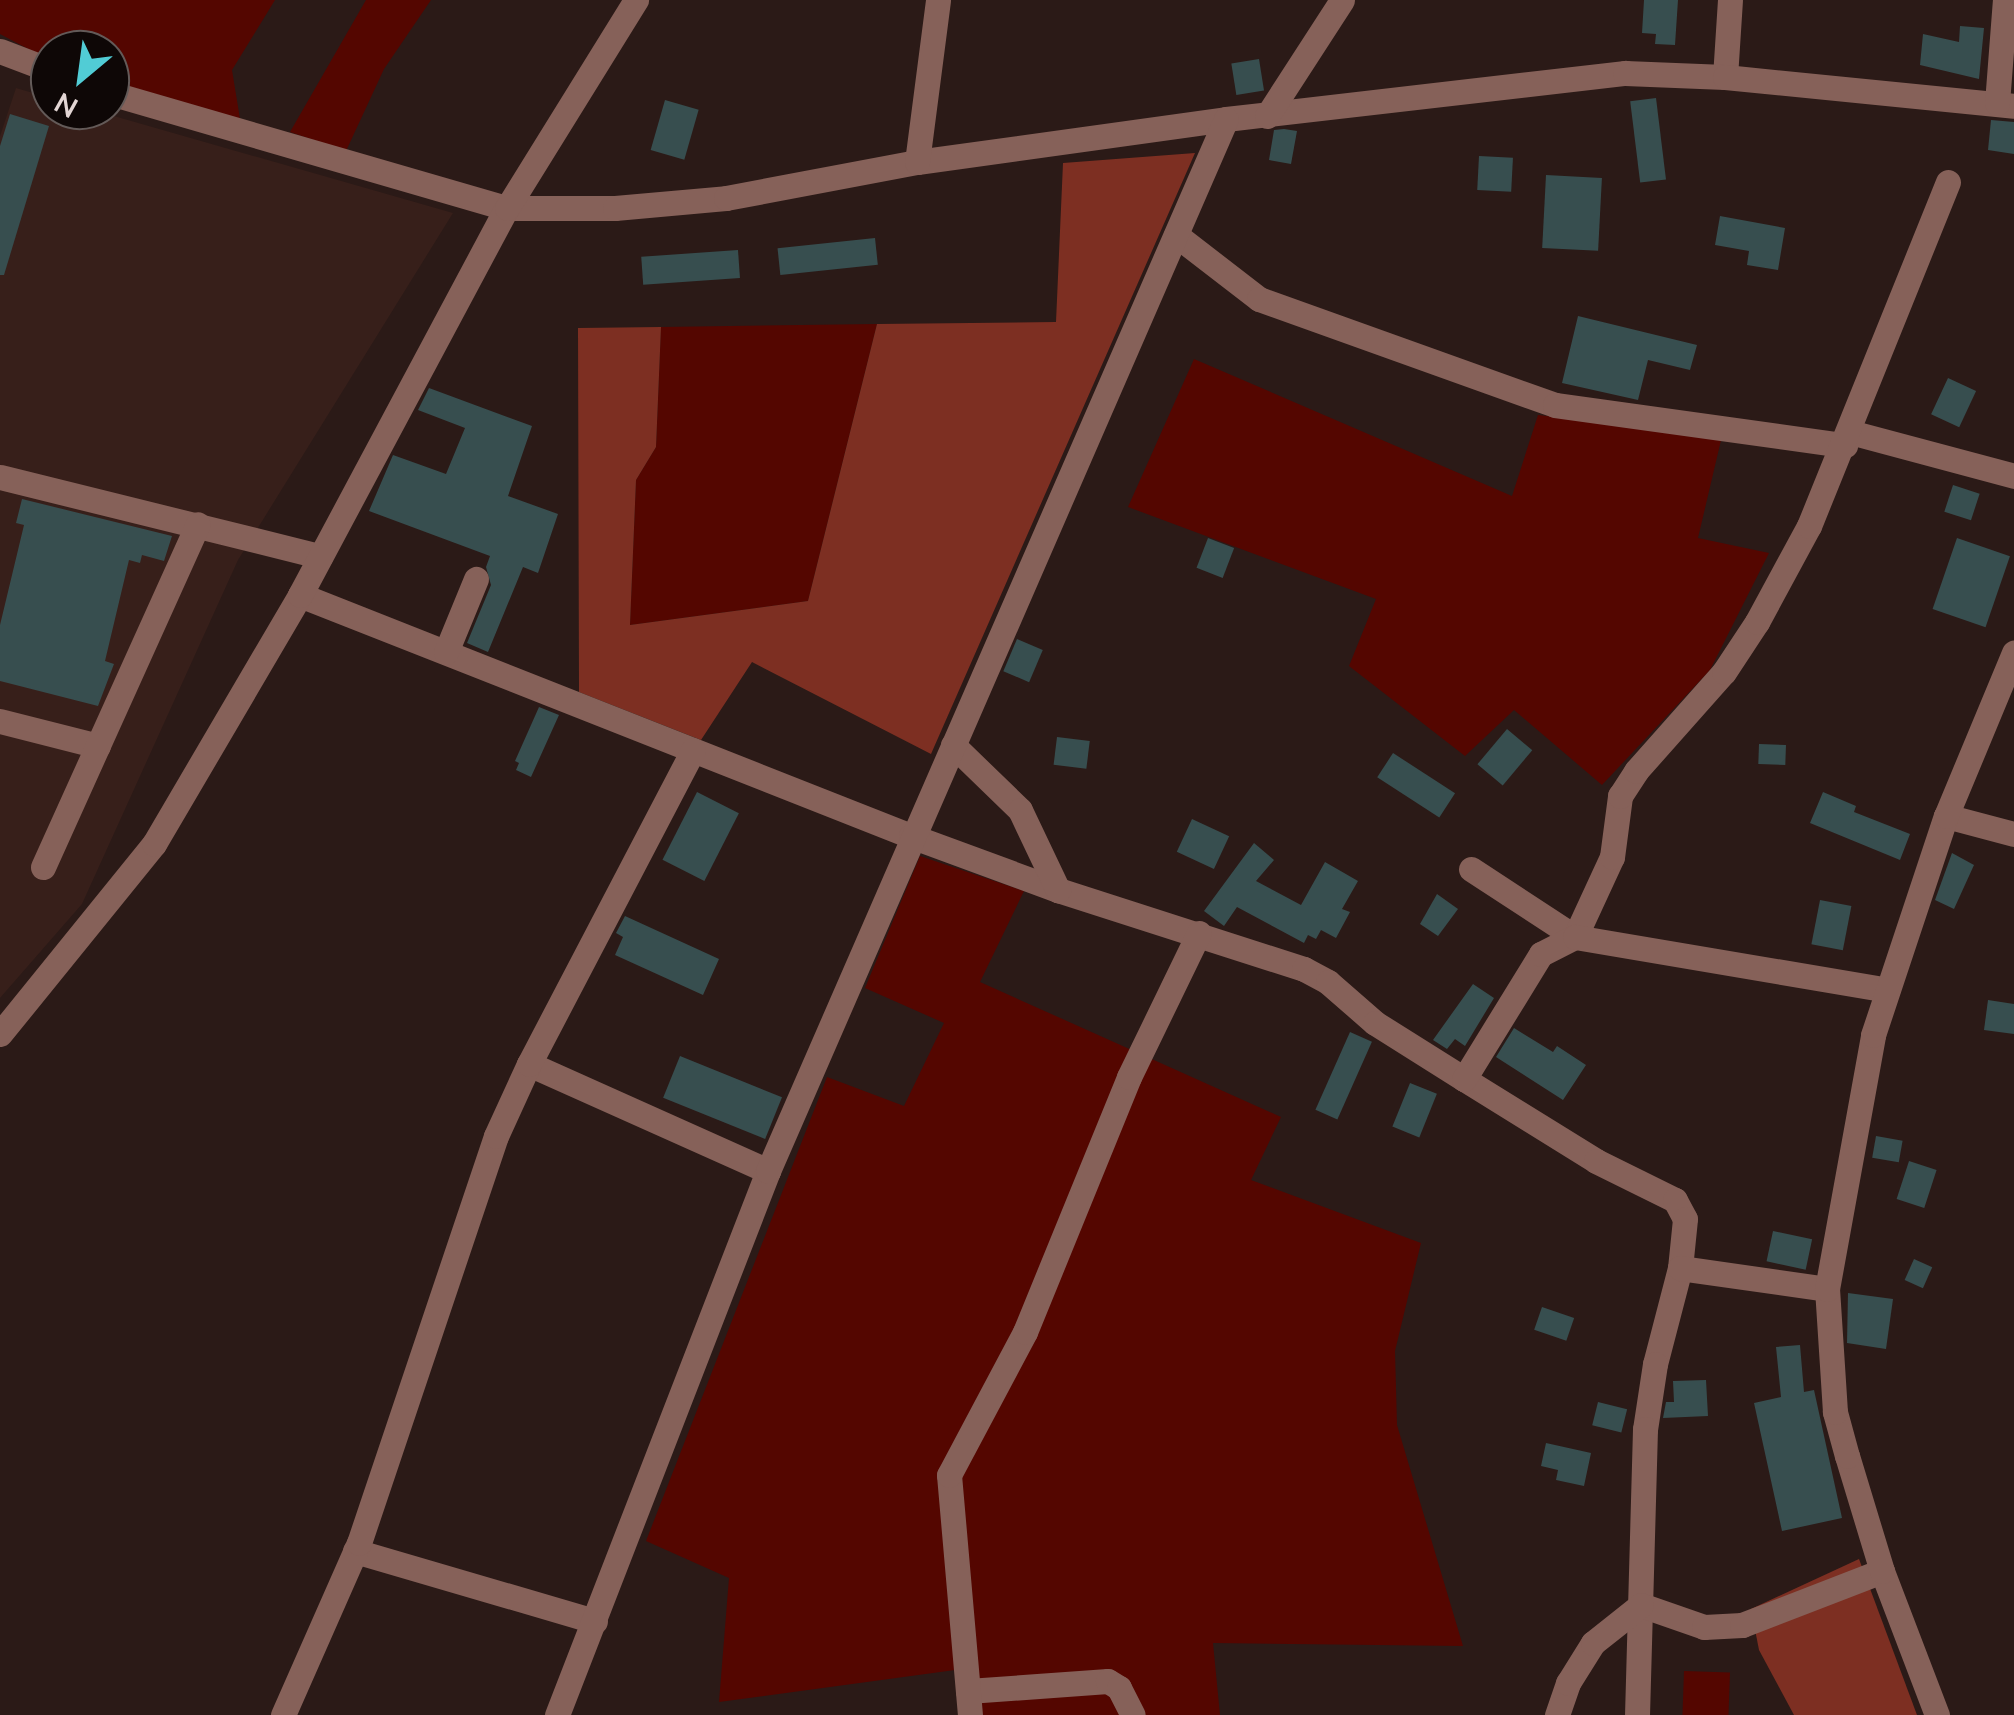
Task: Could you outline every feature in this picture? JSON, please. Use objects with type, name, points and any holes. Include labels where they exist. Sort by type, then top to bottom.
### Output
[{"type":"street","points":[[0,1034],[154,844],[300,594],[507,208],[636,0]]},
{"type":"street","points":[[917,162],[938,0]]},
{"type":"street","points":[[1267,116],[1342,0]]},
{"type":"street","points":[[1725,77],[1730,0]]},
{"type":"street","points":[[130,99],[507,208],[615,208],[726,198],[917,162],[1226,120],[1625,73],[1725,77],[2006,105],[2005,0]]},
{"type":"street","points":[[0,51],[30,62]]},
{"type":"street","points":[[557,1715],[768,1172],[1226,120]]},
{"type":"street","points":[[1464,1078],[1541,954],[1576,937],[1612,857],[1620,796],[1636,771],[1724,672],[1757,622],[1809,526],[1848,439],[1948,182]]},
{"type":"street","points":[[1176,235],[1260,300],[1555,405],[1848,439],[2014,476]]},
{"type":"street","points":[[0,477],[320,556]]},
{"type":"street","points":[[43,867],[198,524]]},
{"type":"street","points":[[446,652],[476,578]]},
{"type":"street","points":[[300,594],[912,836],[1058,890],[1200,933],[1328,982],[1374,1022],[1596,1160],[1675,1200],[1685,1219],[1680,1268],[1654,1364],[1645,1429],[1637,1715]]},
{"type":"street","points":[[1937,1715],[1882,1570],[1836,1412],[1827,1289],[1858,1099],[1888,990],[1946,816],[2014,654]]},
{"type":"street","points":[[0,721],[98,746]]},
{"type":"street","points":[[953,746],[1020,810],[1058,890]]},
{"type":"street","points":[[283,1715],[355,1551],[490,1152],[528,1064],[693,750]]},
{"type":"street","points":[[1946,816],[2014,834]]},
{"type":"street","points":[[1471,869],[1576,937],[1888,990]]},
{"type":"street","points":[[1133,1715],[1119,1688],[1108,1681],[969,1703],[949,1475],[1025,1332],[1129,1077],[1200,933]]},
{"type":"street","points":[[528,1064],[768,1172]]},
{"type":"street","points":[[1680,1268],[1827,1289]]},
{"type":"street","points":[[355,1551],[595,1622]]},
{"type":"street","points":[[1641,1605],[1704,1627],[1742,1624],[1882,1570]]},
{"type":"street","points":[[1558,1715],[1568,1683],[1594,1643],[1641,1605]]},
{"type":"shaded area","points":[[0,0],[275,0],[232,70],[240,119],[130,88],[130,30],[30,30],[30,50],[0,34]]},
{"type":"shaded area","points":[[366,0],[431,0],[384,69],[346,151],[290,132]]},
{"type":"shaded area","points":[[16,88],[30,92],[30,130],[130,130],[130,121],[453,213],[238,560],[82,904],[0,998],[0,136]]},
{"type":"shaded area","points":[[1195,153],[931,754],[752,662],[701,740],[579,692],[578,328],[661,327],[656,447],[636,480],[630,625],[808,601],[877,324],[1056,322],[1063,163]]},
{"type":"shaded area","points":[[877,324],[808,601],[630,625],[636,480],[656,447],[661,327]]},
{"type":"shaded area","points":[[1194,359],[1512,496],[1538,415],[1722,436],[1698,538],[1769,553],[1710,670],[1602,785],[1514,710],[1465,756],[1349,666],[1376,599],[1128,507]]},
{"type":"shaded area","points":[[920,856],[1024,891],[980,982],[1281,1117],[1251,1180],[1421,1243],[1395,1351],[1397,1425],[1463,1646],[1213,1643],[1220,1715],[961,1715],[955,1670],[719,1702],[729,1578],[646,1541],[827,1077],[904,1106],[944,1023],[865,988]]},
{"type":"shaded area","points":[[1859,1559],[1917,1715],[1794,1715],[1759,1650],[1751,1609]]},
{"type":"shaded area","points":[[1684,1671],[1730,1673],[1728,1715],[1682,1715]]},
{"type":"building","points":[[1644,0],[1678,0],[1675,45],[1655,44],[1656,34],[1642,33]]},
{"type":"building","points":[[1960,26],[1984,28],[1979,79],[1920,65],[1923,34],[1959,42]]},
{"type":"building","points":[[1259,59],[1264,91],[1236,95],[1231,63]]},
{"type":"building","points":[[1656,98],[1666,179],[1640,183],[1630,101]]},
{"type":"building","points":[[665,100],[699,110],[684,160],[651,150]]},
{"type":"building","points":[[10,114],[30,120],[30,130],[48,130],[4,275],[0,275],[0,146]]},
{"type":"building","points":[[1991,120],[2014,122],[2014,154],[1988,150]]},
{"type":"building","points":[[1274,130],[1297,131],[1291,164],[1269,160]]},
{"type":"building","points":[[1479,156],[1513,158],[1511,192],[1477,190]]},
{"type":"building","points":[[1546,175],[1602,178],[1598,251],[1542,248]]},
{"type":"building","points":[[1720,216],[1785,228],[1778,270],[1747,265],[1749,251],[1715,245]]},
{"type":"building","points":[[875,238],[878,265],[780,275],[778,248]]},
{"type":"building","points":[[738,250],[740,278],[643,285],[641,257]]},
{"type":"building","points":[[1578,316],[1697,345],[1690,370],[1648,360],[1638,400],[1562,383]]},
{"type":"building","points":[[1948,378],[1976,391],[1959,427],[1931,414]]},
{"type":"building","points":[[429,388],[532,426],[508,496],[558,514],[538,573],[523,567],[488,652],[467,643],[491,585],[486,567],[490,556],[369,511],[393,455],[446,474],[465,428],[418,410]]},
{"type":"building","points":[[1953,485],[1980,494],[1971,520],[1944,512]]},
{"type":"building","points":[[22,499],[172,536],[164,561],[142,555],[140,563],[129,560],[105,661],[114,664],[98,706],[0,681],[0,625],[24,525],[16,523]]},
{"type":"building","points":[[1208,538],[1234,548],[1223,578],[1197,568]]},
{"type":"building","points":[[1957,538],[2010,556],[1986,627],[1933,609]]},
{"type":"building","points":[[1017,639],[1043,650],[1029,682],[1003,671]]},
{"type":"building","points":[[539,707],[559,715],[531,777],[516,770],[519,763],[515,761]]},
{"type":"building","points":[[1507,729],[1532,750],[1503,785],[1477,764]]},
{"type":"building","points":[[1057,737],[1090,741],[1086,769],[1054,765]]},
{"type":"building","points":[[1759,744],[1786,745],[1785,765],[1758,764]]},
{"type":"building","points":[[1393,753],[1455,793],[1439,818],[1377,777]]},
{"type":"building","points":[[697,792],[739,813],[704,881],[662,860]]},
{"type":"building","points":[[1823,792],[1856,806],[1854,812],[1910,834],[1900,860],[1810,823]]},
{"type":"building","points":[[1192,819],[1229,836],[1214,869],[1177,852]]},
{"type":"building","points":[[1254,843],[1274,860],[1256,881],[1301,905],[1325,862],[1358,881],[1342,909],[1350,912],[1336,938],[1321,930],[1316,939],[1308,935],[1304,943],[1237,907],[1224,926],[1204,911]]},
{"type":"building","points":[[1952,853],[1974,865],[1954,909],[1935,900]]},
{"type":"building","points":[[1437,894],[1458,909],[1438,936],[1420,924]]},
{"type":"building","points":[[1820,900],[1851,906],[1843,950],[1811,944]]},
{"type":"building","points":[[625,916],[719,959],[703,995],[615,955],[623,937],[616,933]]},
{"type":"building","points":[[1473,984],[1494,998],[1465,1046],[1455,1039],[1447,1049],[1433,1040]]},
{"type":"building","points":[[1988,1000],[2014,1004],[2014,1034],[1984,1030]]},
{"type":"building","points":[[1514,1028],[1553,1052],[1557,1046],[1586,1065],[1563,1100],[1496,1057]]},
{"type":"building","points":[[1350,1032],[1372,1042],[1337,1119],[1315,1110]]},
{"type":"building","points":[[680,1056],[782,1097],[765,1139],[663,1098]]},
{"type":"building","points":[[1410,1083],[1437,1094],[1419,1137],[1392,1127]]},
{"type":"building","points":[[1876,1136],[1903,1141],[1899,1162],[1872,1158]]},
{"type":"building","points":[[1909,1161],[1937,1170],[1924,1208],[1897,1199]]},
{"type":"building","points":[[1773,1231],[1812,1239],[1806,1270],[1767,1261]]},
{"type":"building","points":[[1914,1259],[1932,1267],[1923,1288],[1905,1280]]},
{"type":"building","points":[[1848,1293],[1893,1299],[1886,1349],[1847,1343]]},
{"type":"building","points":[[1542,1307],[1574,1318],[1566,1341],[1534,1330]]},
{"type":"building","points":[[1800,1345],[1804,1392],[1814,1390],[1842,1518],[1782,1531],[1754,1403],[1781,1397],[1776,1347]]},
{"type":"building","points":[[1706,1380],[1708,1416],[1663,1418],[1666,1402],[1674,1402],[1673,1381]]},
{"type":"building","points":[[1598,1402],[1627,1409],[1621,1433],[1592,1425]]},
{"type":"building","points":[[1546,1443],[1591,1453],[1584,1486],[1556,1480],[1558,1470],[1541,1466]]}]
